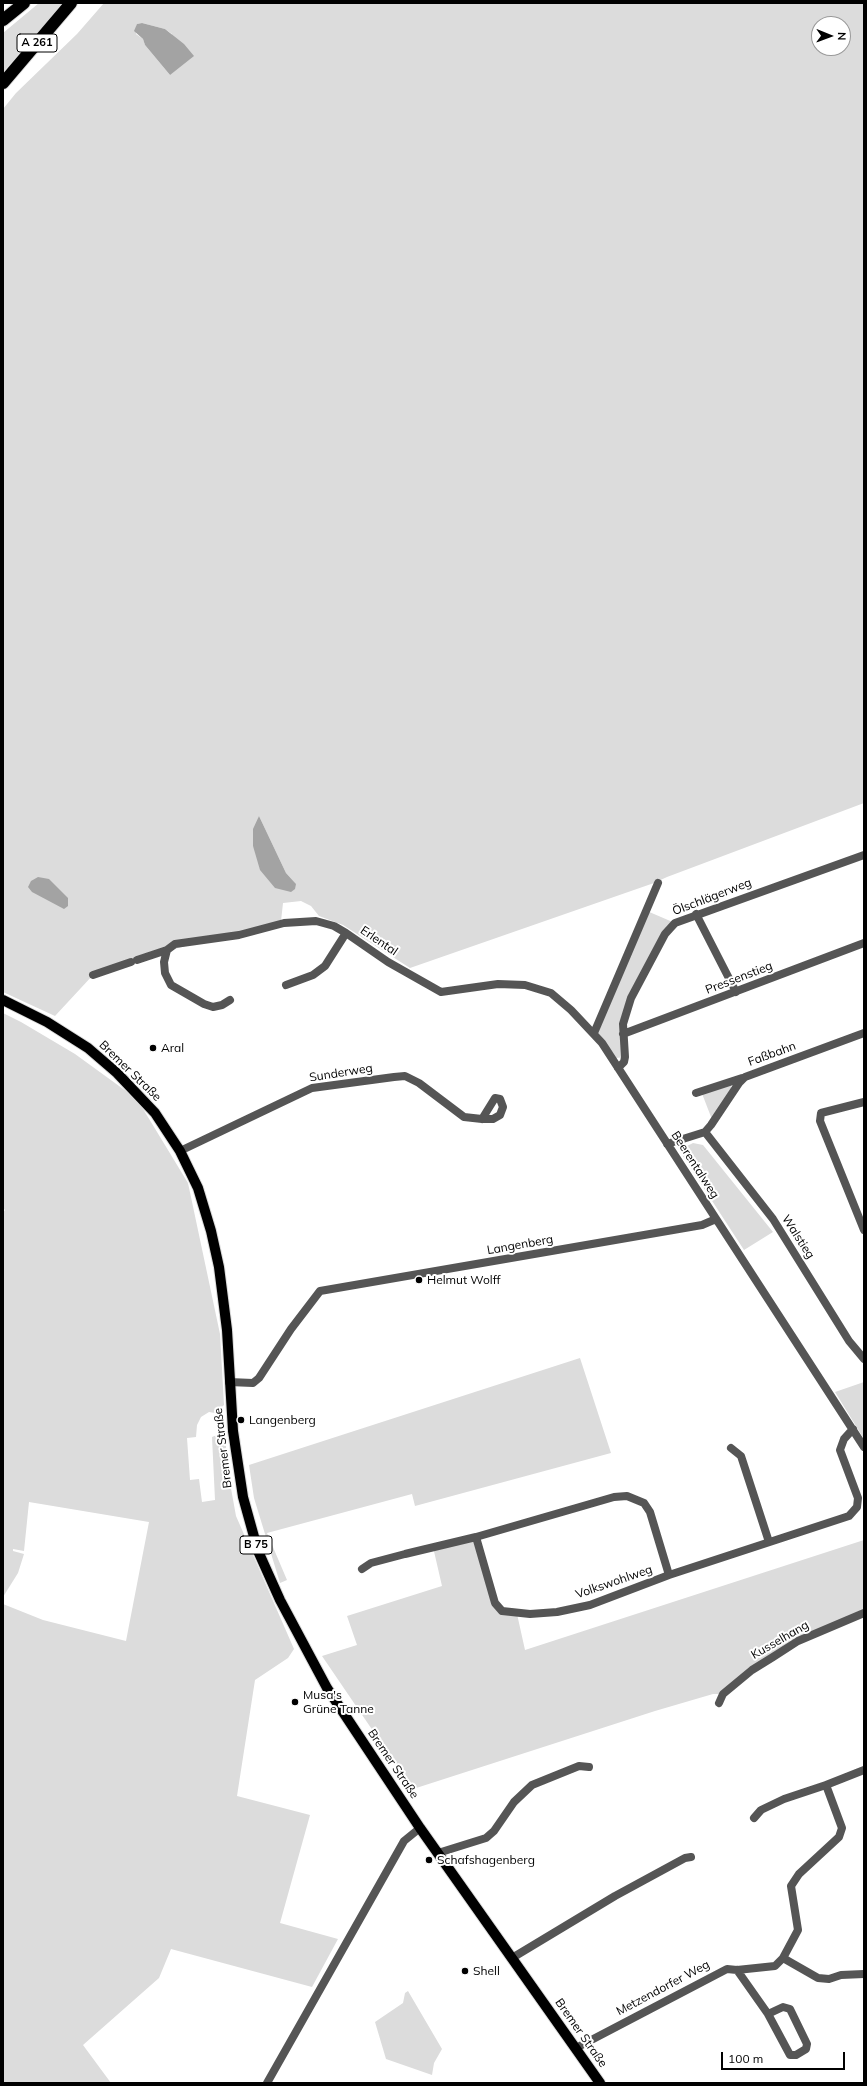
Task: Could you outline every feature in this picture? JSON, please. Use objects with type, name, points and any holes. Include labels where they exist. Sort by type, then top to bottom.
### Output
[{"type":"highway","points":[[3,20],[24,3]]},
{"type":"highway","name":"A 261","points":[[3,82],[71,3]]},
{"type":"main road","name":"Bremer Straße","points":[[3,1000],[53,1026],[88,1048],[117,1073],[155,1113],[180,1151],[198,1188],[215,1245],[224,1301],[229,1382],[239,1477],[258,1551],[280,1600],[327,1688],[420,1828],[600,2083]]},
{"type":"street","name":"Ölschlägerweg","points":[[618,1068],[624,1062],[625,1057],[623,1034],[625,1013],[630,998],[665,934],[675,923],[696,914],[864,857]]},
{"type":"street","points":[[594,1033],[658,883]]},
{"type":"street","points":[[696,914],[736,992]]},
{"type":"street","name":"Erlental","points":[[93,975],[168,950],[175,944],[239,935],[284,923],[316,920],[334,926],[388,962],[441,992],[498,984],[525,985],[551,993],[594,1033]]},
{"type":"street","points":[[286,985],[314,975],[325,966],[346,933]]},
{"type":"street","name":"Pressenstieg","points":[[623,1034],[864,943]]},
{"type":"street","points":[[168,950],[164,962],[165,973],[171,985],[204,1004],[213,1007],[222,1005],[230,1000]]},
{"type":"street","name":"Beerentalweg","points":[[594,1033],[864,1447]]},
{"type":"street","name":"Faßbahn","points":[[705,1132],[711,1126],[739,1083],[745,1077],[864,1033]]},
{"type":"street","name":"Sunderweg","points":[[180,1151],[312,1088],[394,1077],[405,1076],[419,1083],[464,1117],[482,1119]]},
{"type":"street","points":[[696,1093],[745,1077]]},
{"type":"street","points":[[864,1102],[821,1113],[820,1121],[864,1230]]},
{"type":"street","points":[[667,1144],[705,1132]]},
{"type":"street","name":"Walstieg","points":[[705,1132],[773,1219],[849,1341],[864,1359]]},
{"type":"street","name":"Langenberg","points":[[229,1382],[253,1383],[259,1378],[291,1329],[320,1291],[702,1225],[716,1219]]},
{"type":"street","name":"Volkswohlweg","points":[[476,1537],[490,1588],[495,1603],[499,1609],[506,1613],[524,1614],[547,1613],[580,1608],[624,1593],[669,1575],[846,1518],[856,1510],[858,1498],[840,1450],[844,1439],[853,1429]]},
{"type":"street","points":[[731,1448],[741,1456],[769,1542]]},
{"type":"street","name":"Volkswohlweg","points":[[362,1569],[371,1563],[476,1537],[614,1497],[630,1496],[644,1503],[650,1512],[669,1575]]},
{"type":"street","name":"Kusselhang","points":[[719,1703],[723,1694],[752,1670],[785,1649],[798,1641],[864,1613]]},
{"type":"street","points":[[438,1853],[486,1838],[494,1830],[514,1802],[532,1785],[578,1766],[589,1766]]},
{"type":"street","points":[[754,1818],[761,1810],[784,1799],[864,1770]]},
{"type":"street","points":[[826,1785],[842,1828],[839,1837],[799,1874],[791,1886],[798,1930],[783,1958],[818,1978],[829,1979],[842,1975],[864,1974]]},
{"type":"street","points":[[267,2083],[404,1842],[420,1828]]},
{"type":"street","points":[[512,1958],[615,1896],[685,1858],[691,1857]]},
{"type":"street","name":"Metzendorfer Weg","points":[[576,2048],[727,1969],[737,1970],[775,1966],[783,1958]]},
{"type":"street","points":[[737,1970],[768,2014],[790,2054],[796,2055],[806,2050],[807,2044],[790,2009],[783,2007],[768,2014]]},
{"type":"shaded area","points":[[39,3],[64,3],[3,72],[3,33]]},
{"type":"shaded area","points":[[104,3],[864,3],[864,803],[654,883],[410,968],[343,925],[319,916],[311,906],[301,901],[283,903],[281,921],[159,953],[93,975],[55,1016],[3,992],[3,109],[16,93],[77,34]],"holes":[[[142,23],[165,29],[172,34],[170,75],[145,45],[143,39],[136,34],[137,24]],[[259,816],[286,873],[296,884],[253,846]]]},
{"type":"shaded area","points":[[142,23],[165,29],[184,44],[194,56],[170,75],[145,45],[143,39],[134,31],[137,24]]},
{"type":"shaded area","points":[[259,816],[286,873],[296,884],[295,889],[291,892],[275,888],[260,870],[253,846],[253,829]]},
{"type":"shaded area","points":[[38,877],[49,879],[68,898],[68,906],[64,909],[32,892],[28,887],[31,881]]},
{"type":"shaded area","points":[[647,911],[675,923],[625,1013],[625,1057],[616,1058],[594,1033]]},
{"type":"shaded area","points":[[3,1013],[75,1054],[137,1099],[188,1183],[220,1334],[224,1405],[215,1413],[209,1412],[201,1417],[197,1425],[196,1437],[187,1438],[190,1480],[199,1479],[202,1502],[215,1500],[212,1437],[217,1435],[226,1435],[226,1461],[236,1516],[294,1649],[288,1658],[255,1680],[237,1796],[310,1815],[280,1923],[338,1939],[312,1987],[171,1949],[159,1978],[83,2045],[111,2083],[3,2083],[3,1604],[43,1620],[126,1641],[149,1522],[29,1502],[24,1551],[13,1549],[13,1551],[24,1554],[18,1573],[3,1597],[3,1213],[5,1210],[3,1208]]},
{"type":"shaded area","points":[[730,1082],[733,1093],[713,1122],[701,1091]]},
{"type":"shaded area","points":[[693,1143],[703,1145],[773,1232],[744,1250],[679,1150]]},
{"type":"shaded area","points":[[580,1358],[611,1453],[415,1506],[412,1494],[267,1533],[287,1580],[280,1583],[254,1498],[249,1465]]},
{"type":"shaded area","points":[[864,1382],[864,1439],[835,1392]]},
{"type":"shaded area","points":[[476,1537],[495,1603],[517,1614],[525,1650],[864,1540],[864,1613],[798,1641],[723,1694],[713,1694],[655,1711],[410,1790],[401,1777],[403,1775],[322,1656],[357,1645],[347,1616],[442,1586],[433,1547]]},
{"type":"shaded area","points":[[408,1991],[442,2049],[434,2063],[432,2075],[386,2059],[375,2022],[403,2003],[405,1993]]},
{"type":"place","name":"Aral","points":[[153,1048]]},
{"type":"place","name":"Helmut Wolff","points":[[419,1280]]},
{"type":"place","name":"Langenberg","points":[[241,1420]]},
{"type":"place","name":"Musa's Grüne Tanne","points":[[295,1702]]},
{"type":"place","name":"Schafshagenberg","points":[[429,1860]]},
{"type":"place","name":"Shell","points":[[465,1971]]}]
